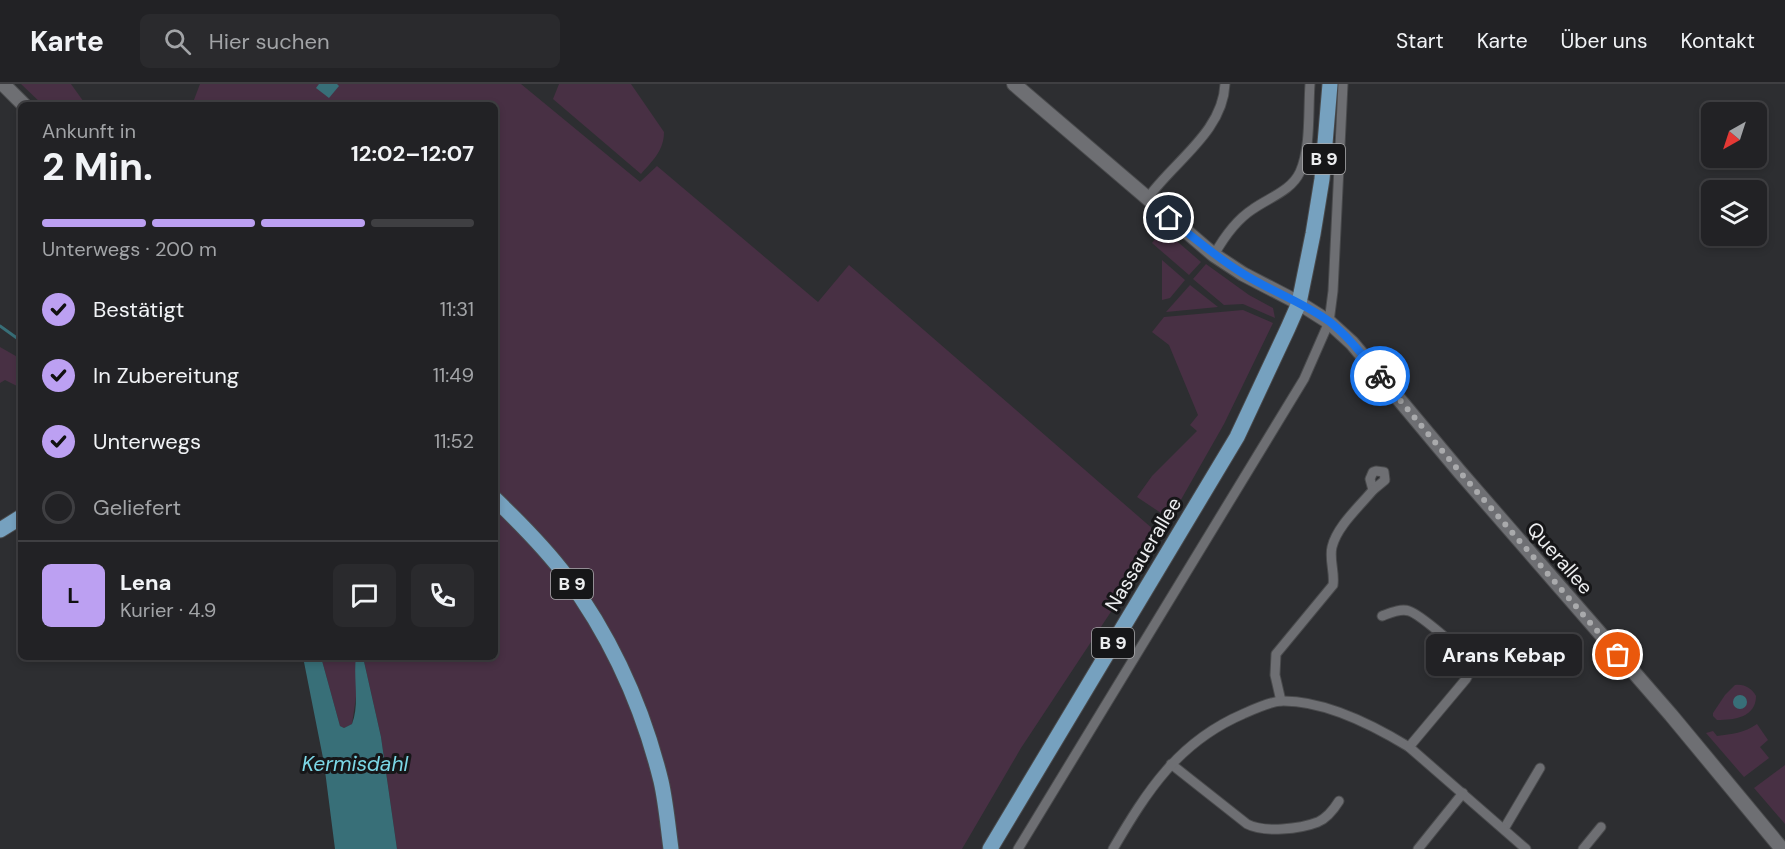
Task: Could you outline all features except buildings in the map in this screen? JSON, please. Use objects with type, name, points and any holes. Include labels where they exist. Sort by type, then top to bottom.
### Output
[{"type":"main road","name":"B 9","points":[[1299,303],[1322,179],[1330,84]]},
{"type":"main road","name":"Nassauerallee","points":[[990,849],[1237,437],[1299,303]]},
{"type":"main road","name":"B 9","points":[[498,502],[566,575],[588,607],[619,663],[647,731],[662,784],[671,849]]},
{"type":"main road","points":[[0,530],[18,519]]},
{"type":"street","points":[[3,84],[21,102]]},
{"type":"street","name":"Querallee","points":[[1014,84],[1214,255],[1243,274],[1299,303],[1333,326],[1358,349],[1459,471],[1671,715],[1782,849]]},
{"type":"street","points":[[1146,199],[1213,123],[1225,98],[1225,84]]},
{"type":"street","points":[[1214,255],[1232,228],[1251,210],[1294,183],[1301,171],[1306,156],[1310,84]]},
{"type":"street","points":[[1018,849],[1304,379],[1333,326],[1343,84]]},
{"type":"street","points":[[1281,701],[1275,675],[1276,654],[1333,585],[1335,574],[1331,549],[1335,539],[1373,490]]},
{"type":"street","points":[[1382,616],[1408,610],[1422,618],[1464,654],[1470,663],[1471,671],[1466,679],[1409,747]]},
{"type":"street","points":[[1113,849],[1144,797],[1158,777],[1171,764],[1206,734],[1230,719],[1257,707],[1281,701],[1307,704],[1337,712],[1369,724],[1409,747],[1526,849]]},
{"type":"street","points":[[1171,764],[1247,824],[1256,828],[1272,830],[1320,821],[1331,813],[1339,801]]},
{"type":"street","points":[[1504,829],[1540,768]]},
{"type":"street","points":[[1418,849],[1463,793]]},
{"type":"street","points":[[1583,849],[1601,827]]},
{"type":"shaded area","points":[[21,84],[71,84],[84,102],[40,102]]},
{"type":"shaded area","points":[[200,84],[521,84],[640,182],[657,166],[818,302],[849,265],[1161,536],[1021,748],[962,849],[397,849],[381,737],[364,660],[498,660],[498,102],[193,102]]},
{"type":"shaded area","points":[[559,84],[631,84],[664,132],[660,150],[641,174],[553,99]]},
{"type":"shaded area","points":[[1161,231],[1201,262],[1189,275],[1152,243]]},
{"type":"shaded area","points":[[1162,260],[1185,280],[1170,298],[1162,300]]},
{"type":"shaded area","points":[[1206,264],[1249,295],[1273,308],[1275,318],[1243,304],[1224,305],[1193,279]]},
{"type":"shaded area","points":[[1190,285],[1218,307],[1166,312]]},
{"type":"shaded area","points":[[1243,310],[1273,323],[1224,424],[1170,519],[1137,497],[1152,476],[1197,431],[1190,425],[1198,415],[1169,345],[1152,332],[1164,317]]},
{"type":"shaded area","points":[[0,347],[18,357],[18,386],[5,380],[0,383]]},
{"type":"shaded area","points":[[322,660],[356,660],[356,697],[352,724],[344,728],[340,726]]},
{"type":"shaded area","points":[[1735,685],[1745,686],[1754,693],[1756,696],[1752,709],[1737,718],[1717,720],[1713,713]]},
{"type":"shaded area","points":[[1757,724],[1768,740],[1760,747],[1769,758],[1744,777],[1706,733],[1713,731],[1717,736],[1733,734]]},
{"type":"shaded area","points":[[1785,765],[1785,824],[1754,788]]},
{"type":"water","points":[[319,84],[339,86],[329,98],[316,88]]},
{"type":"water","name":"Kermisdahl","points":[[304,660],[322,660],[340,726],[344,728],[352,724],[354,716],[356,660],[364,660],[381,737],[397,849],[335,849],[324,763]]},
{"type":"water","points":[[1737,695],[1743,695],[1747,702],[1743,709],[1737,709],[1733,705],[1733,699]]},
{"type":"waterway","points":[[0,326],[18,339]]},
{"type":"way so far","points":[[1380,376],[1618,655]]},
{"type":"place","name":"Arans Kebap","points":[[1618,655]]},
{"type":"route","points":[[1169,218],[1214,255],[1243,274],[1299,303],[1329,322],[1352,343],[1380,376]]}]
